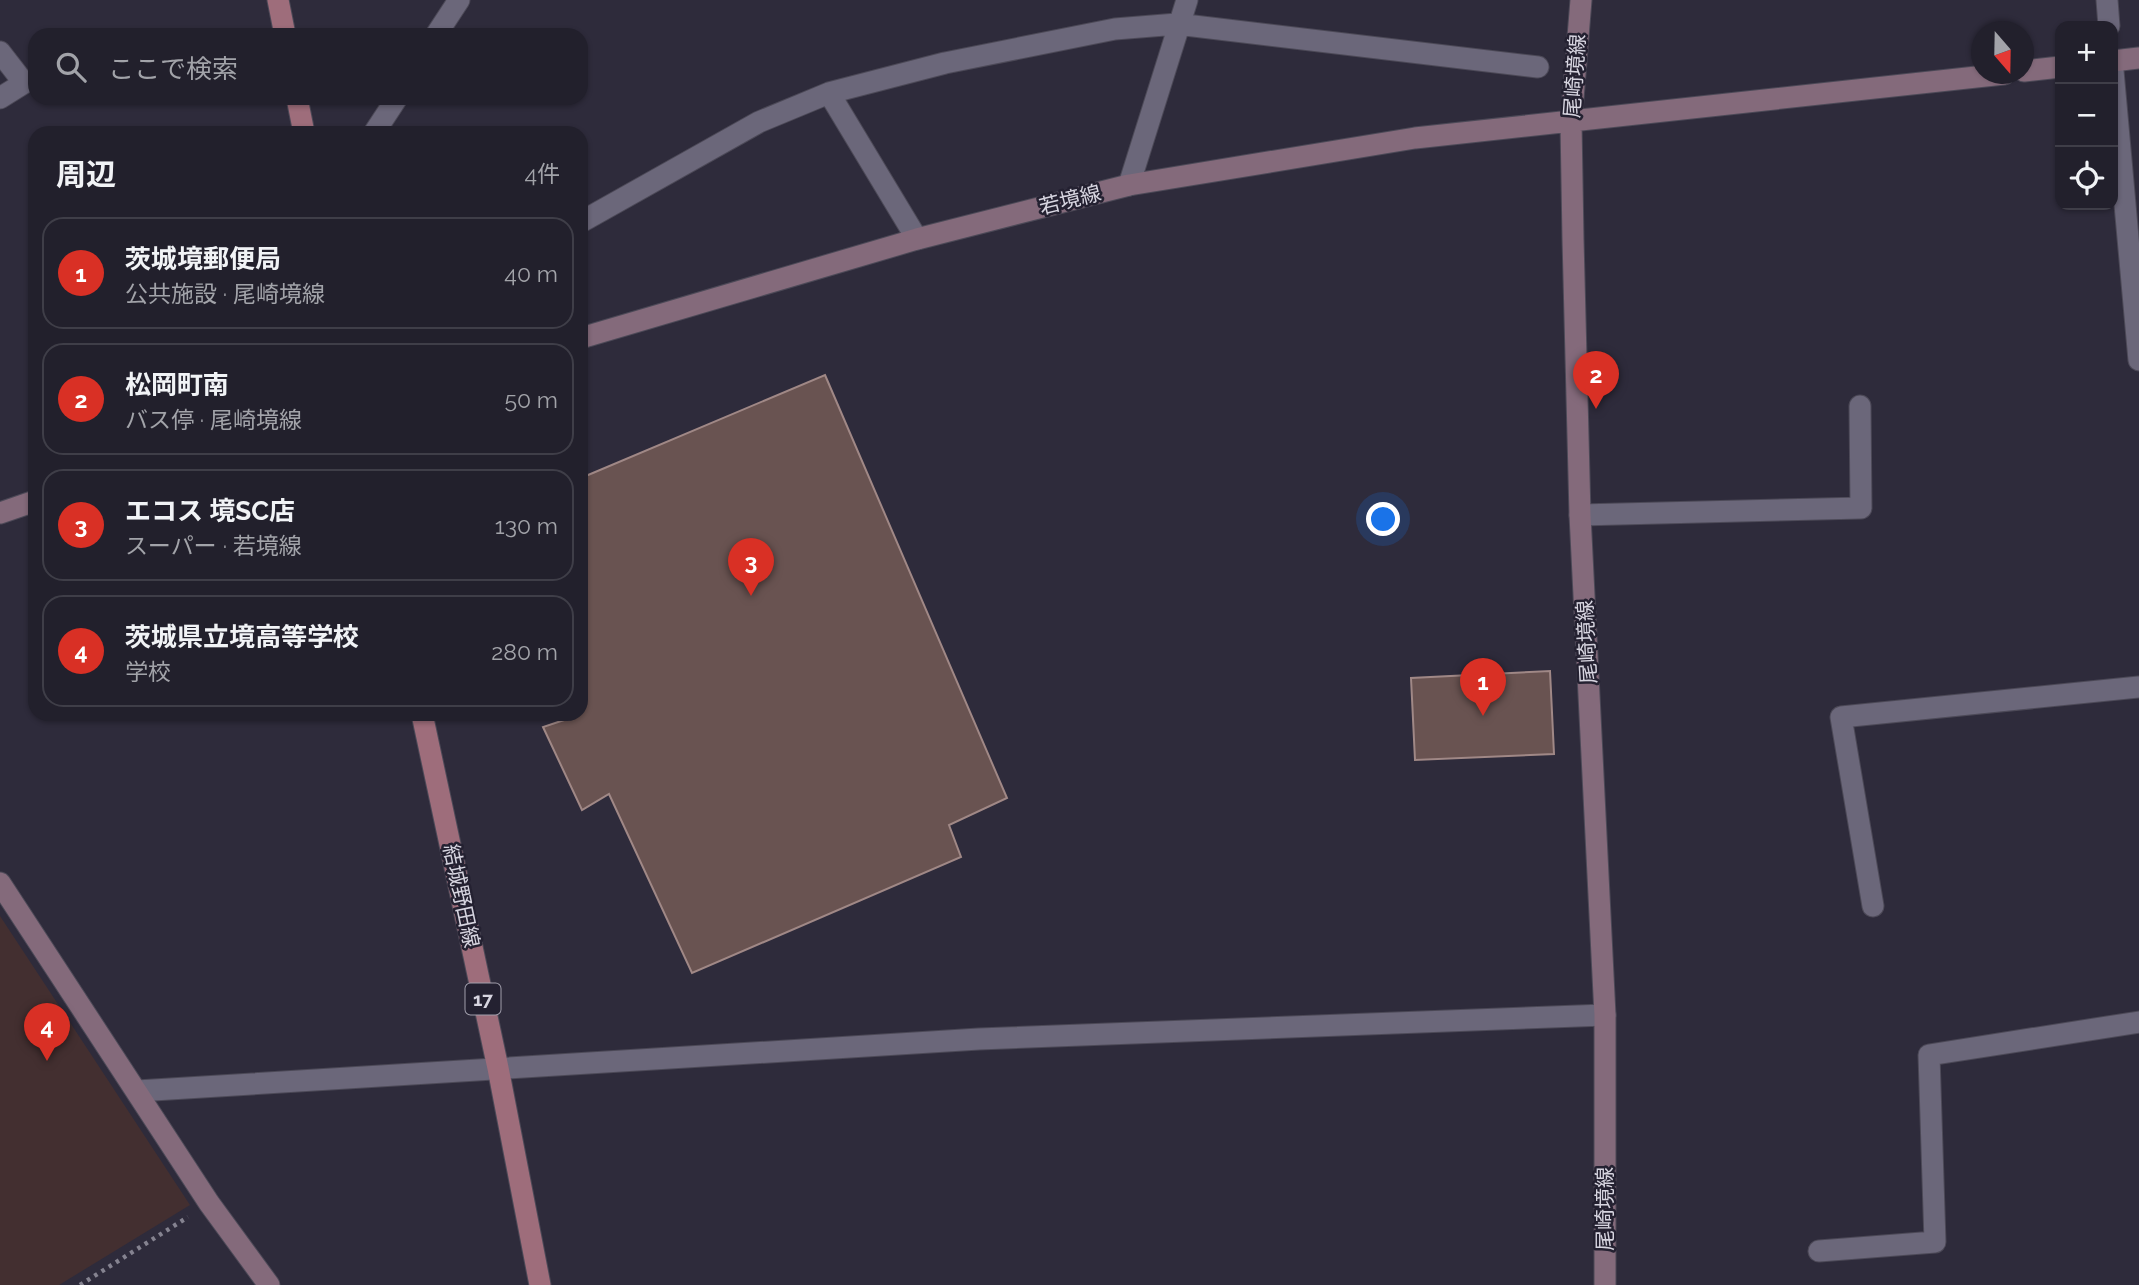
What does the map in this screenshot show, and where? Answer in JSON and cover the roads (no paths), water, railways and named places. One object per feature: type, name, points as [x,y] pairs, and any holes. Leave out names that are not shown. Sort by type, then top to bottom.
[{"type":"main road","points":[[278,0],[284,28]]},
{"type":"main road","name":"尾崎境線","points":[[1581,0],[1571,123],[1580,515],[1605,1015],[1605,1285]]},
{"type":"main road","points":[[2118,60],[2139,58]]},
{"type":"main road","points":[[2034,70],[2055,68]]},
{"type":"main road","name":"若境線","points":[[588,336],[917,239],[1129,186],[1415,138],[1971,78]]},
{"type":"main road","points":[[298,105],[303,126]]},
{"type":"main road","points":[[0,513],[28,503]]},
{"type":"main road","name":"結城野田線","points":[[424,721],[498,1068],[540,1285]]},
{"type":"main road","points":[[0,883],[209,1203],[269,1285]]},
{"type":"street","points":[[441,28],[459,0]]},
{"type":"street","points":[[1129,186],[1177,23],[1187,0]]},
{"type":"street","points":[[2107,0],[2109,21]]},
{"type":"street","points":[[588,218],[758,122],[829,93],[945,63],[1115,29],[1177,23],[1538,67]]},
{"type":"street","points":[[0,52],[24,83],[0,98]]},
{"type":"street","points":[[2114,84],[2139,360]]},
{"type":"street","points":[[829,93],[917,239]]},
{"type":"street","points":[[379,126],[392,105]]},
{"type":"street","points":[[1580,515],[1861,508],[1860,406]]},
{"type":"street","points":[[1872,906],[1841,717],[2139,687]]},
{"type":"street","points":[[137,1091],[979,1039],[1605,1015]]},
{"type":"street","points":[[1819,1251],[1935,1242],[1929,1055],[2139,1022]]},
{"type":"place","name":"松岡町南","points":[[1596,409]]},
{"type":"place","name":"エコス 境SC店","points":[[751,596]]},
{"type":"place","name":"茨城境郵便局","points":[[1483,716]]},
{"type":"place","name":"茨城県立境高等学校","points":[[47,1061]]}]
